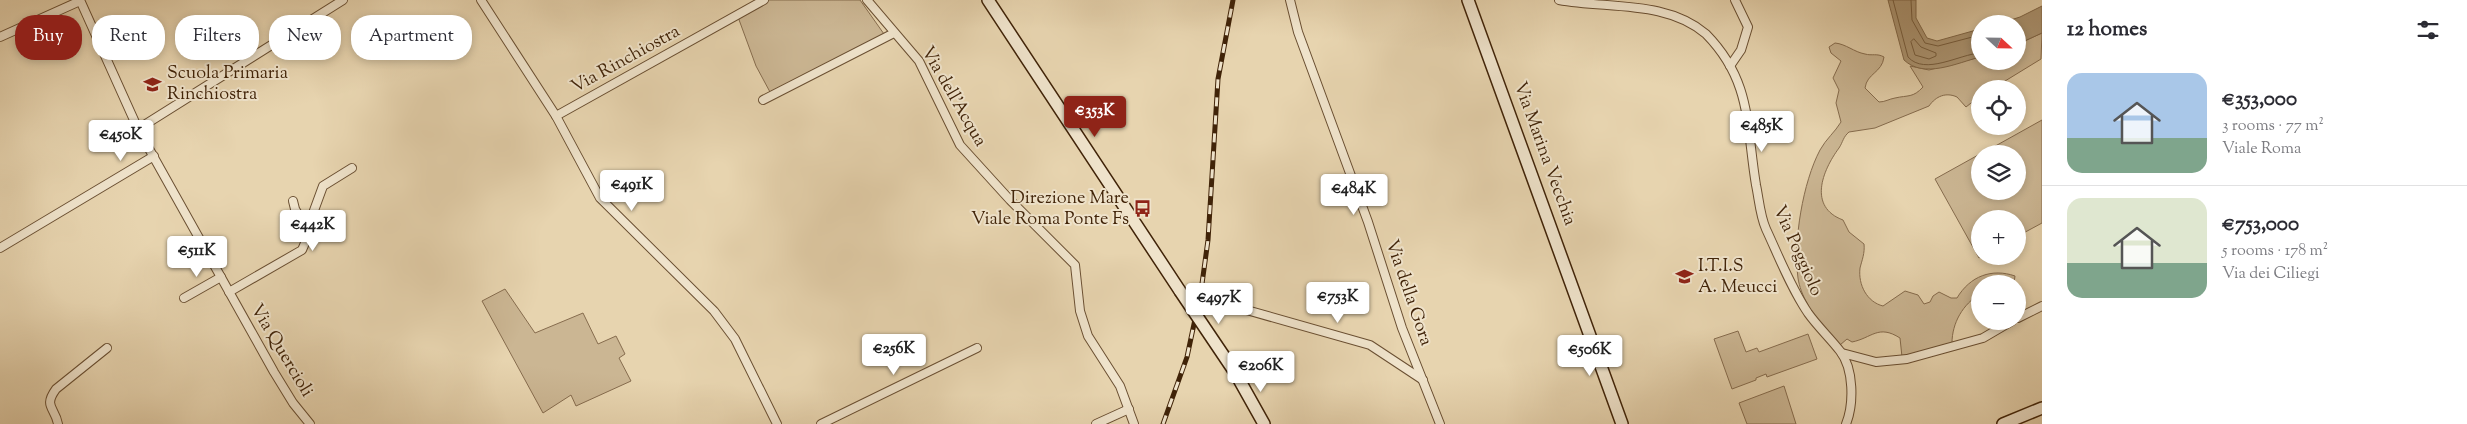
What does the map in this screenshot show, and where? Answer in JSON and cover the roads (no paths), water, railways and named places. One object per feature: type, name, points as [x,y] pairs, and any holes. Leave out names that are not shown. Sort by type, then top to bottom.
[{"type":"main road","points":[[988,0],[1236,374],[1264,424]]},
{"type":"main road","name":"Via Marina Vecchia","points":[[1468,0],[1622,424]]},
{"type":"main road","name":"Via Marina Vecchia","points":[[1586,321],[1599,348],[1628,424]]},
{"type":"main road","points":[[2005,423],[2036,410]]},
{"type":"main road","points":[[2021,424],[2036,410]]},
{"type":"street","points":[[0,37],[80,0]]},
{"type":"street","name":"Via Quercioli","points":[[80,0],[138,129],[283,387],[310,424]]},
{"type":"street","points":[[138,129],[343,0]]},
{"type":"street","points":[[481,0],[556,116],[600,198],[678,272],[714,311],[735,339],[777,424]]},
{"type":"street","name":"Via Rinchiostra","points":[[556,116],[764,0]]},
{"type":"street","name":"Via dell'Acqua","points":[[867,0],[920,62],[960,145],[1010,200],[1075,264],[1080,311],[1088,336],[1120,386],[1134,424]]},
{"type":"street","name":"Via della Gora","points":[[1290,0],[1298,32],[1368,222],[1402,328],[1440,424]]},
{"type":"street","name":"Via Poggiolo","points":[[1558,0],[1574,3],[1631,4],[1665,10],[1691,22],[1706,34],[1730,66],[1738,79],[1746,105],[1752,157],[1765,226],[1808,313],[1842,353],[1850,386],[1850,410],[1846,424]]},
{"type":"street","points":[[1730,66],[1741,50],[1748,27],[1736,0]]},
{"type":"street","points":[[763,100],[894,33]]},
{"type":"street","points":[[0,248],[154,156]]},
{"type":"street","name":"Via Quercioli","points":[[229,292],[302,250],[314,222],[312,216],[323,186],[352,168]]},
{"type":"street","points":[[293,202],[295,209],[310,233]]},
{"type":"street","points":[[184,298],[221,277]]},
{"type":"street","points":[[1236,306],[1370,345],[1423,380]]},
{"type":"street","points":[[2026,314],[2042,306]]},
{"type":"street","points":[[1842,353],[1876,362],[1907,359],[1983,338],[1997,330]]},
{"type":"street","points":[[58,424],[49,404],[50,398],[56,390],[107,348]]},
{"type":"street","points":[[821,424],[977,348]]},
{"type":"street","points":[[1096,424],[1129,409]]},
{"type":"water","points":[[1888,0],[1916,0],[1916,18],[1927,38],[1937,41],[1971,32],[1971,60],[1951,66],[1931,69],[1912,66],[1904,60]]},
{"type":"water","points":[[2042,6],[2042,33],[2026,40],[2026,15],[2024,15]]},
{"type":"railway","points":[[1163,424],[1187,357],[1201,291],[1208,240],[1218,79],[1233,0]]},
{"type":"place","name":"Scuola Primaria Rinchiostra","points":[[153,84]]},
{"type":"place","name":"Direzione Mare Viale Roma Ponte Fs","points":[[1143,209]]},
{"type":"place","name":"I.T.I.S A. Meucci","points":[[1684,277]]}]
